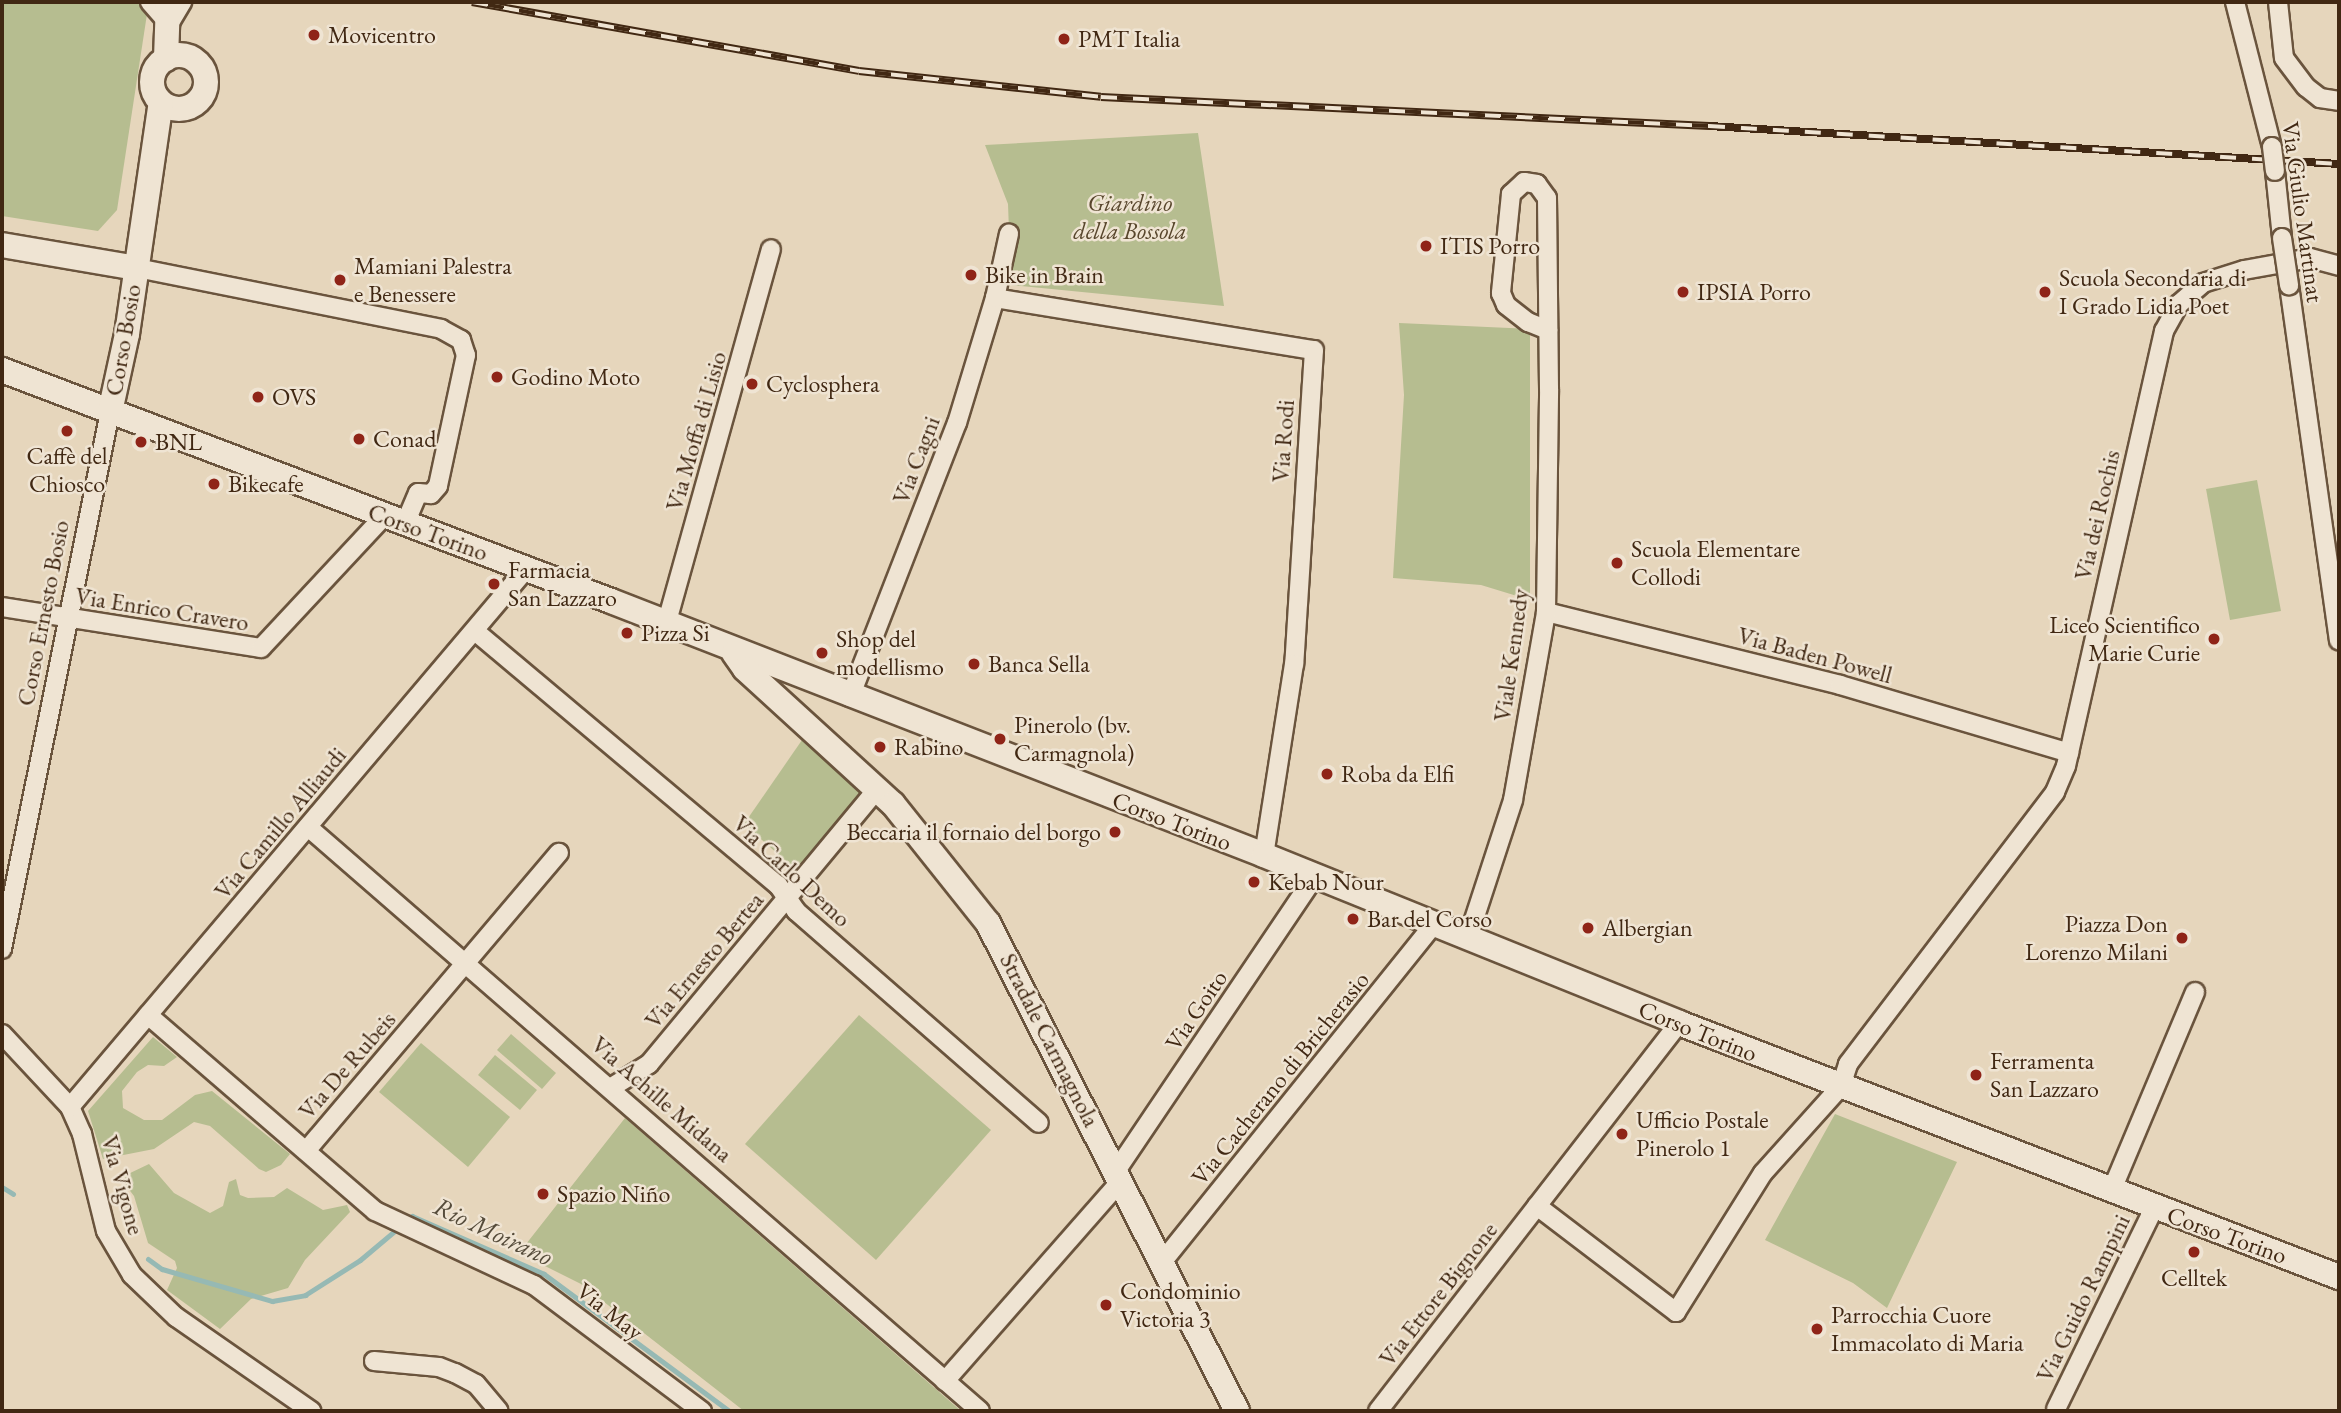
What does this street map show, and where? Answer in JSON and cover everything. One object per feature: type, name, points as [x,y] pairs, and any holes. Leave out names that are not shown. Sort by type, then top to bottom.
[{"type":"main road","points":[[166,59],[184,56],[199,64],[205,90],[198,102],[185,109],[161,102],[152,79],[166,59],[168,13]]},
{"type":"main road","name":"Corso Bosio","points":[[110,412],[137,268],[161,102]]},
{"type":"main road","points":[[2,245],[137,268]]},
{"type":"main road","name":"Corso Torino","points":[[2,370],[526,569],[850,698],[1264,855],[1679,1023],[2110,1192],[2339,1277]]},
{"type":"main road","name":"Stradale Carmagnola","points":[[733,652],[797,717],[877,789],[929,845],[988,923],[1163,1261],[1237,1411]]},
{"type":"street","points":[[150,2],[168,13],[182,2]]},
{"type":"street","name":"Via Giulio Martinat","points":[[2235,2],[2272,147],[2282,238],[2339,641]]},
{"type":"street","points":[[2278,2],[2284,58],[2306,88],[2320,98],[2339,101]]},
{"type":"street","name":"Viale Kennedy","points":[[1468,938],[1513,800],[1546,612],[1548,330],[1547,198],[1542,187],[1524,182],[1511,194],[1501,293],[1506,306],[1528,322],[1548,330]]},
{"type":"street","name":"Via Cagni","points":[[850,698],[957,423],[995,298],[1009,234]]},
{"type":"street","name":"Via Moffa di Lisio","points":[[666,625],[771,249]]},
{"type":"street","name":"Via dei Rochis","points":[[1537,1206],[1676,1312],[1763,1173],[1841,1086],[1848,1064],[2055,792],[2069,753],[2164,331],[2179,304],[2203,283],[2220,276],[2310,258],[2338,265]]},
{"type":"street","points":[[137,268],[441,329],[461,340],[466,355],[438,486],[431,494],[418,494],[394,519]]},
{"type":"street","name":"Via Rodi","points":[[995,298],[1314,350],[1294,664],[1264,855]]},
{"type":"street","name":"Corso Ernesto Bosio","points":[[2,949],[66,619],[110,412]]},
{"type":"street","name":"Via Enrico Cravero","points":[[2,607],[261,648],[394,519]]},
{"type":"street","name":"Via Camillo Alliaudi","points":[[70,1107],[476,632],[526,569]]},
{"type":"street","name":"Via Baden Powell","points":[[1546,612],[1840,685],[2069,753]]},
{"type":"street","name":"Via Carlo Demo","points":[[476,632],[788,896],[796,911],[1039,1123]]},
{"type":"street","name":"Via Ernesto Bertea","points":[[612,1087],[649,1064],[877,789]]},
{"type":"street","name":"Via Achille Midana","points":[[308,827],[612,1087],[980,1411]]},
{"type":"street","name":"Via De Rubeis","points":[[148,1015],[306,1151],[468,964],[559,853]]},
{"type":"street","name":"Via Goito","points":[[946,1381],[1119,1176],[1315,876]]},
{"type":"street","name":"Via Cacherano di Bricherasio","points":[[1163,1261],[1434,924]]},
{"type":"street","points":[[2110,1192],[2195,992]]},
{"type":"street","name":"Via Ettore Bignone","points":[[1378,1411],[1679,1023]]},
{"type":"street","name":"Via Vigone","points":[[2,1034],[70,1107],[82,1134],[106,1231],[132,1275],[176,1317],[311,1411]]},
{"type":"street","name":"Via May","points":[[306,1151],[367,1205],[534,1285],[702,1411]]},
{"type":"street","name":"Via Guido Rampini","points":[[2056,1409],[2154,1208]]},
{"type":"street","points":[[374,1361],[439,1367],[455,1373],[476,1384],[499,1411]]},
{"type":"green space","points":[[2,2],[138,2],[147,14],[117,210],[98,231],[2,216]]},
{"type":"green space","name":"Giardino della Bossola","points":[[1198,133],[1224,306],[1011,285],[1008,204],[985,145]]},
{"type":"green space","points":[[1399,323],[1530,329],[1530,600],[1481,585],[1393,578],[1404,395]]},
{"type":"green space","points":[[2257,480],[2281,611],[2230,620],[2206,489]]},
{"type":"green space","points":[[802,740],[862,791],[796,870],[744,824]]},
{"type":"green space","points":[[859,1015],[991,1130],[876,1260],[745,1144]]},
{"type":"green space","points":[[511,1034],[556,1073],[542,1089],[497,1050]]},
{"type":"green space","points":[[153,1037],[177,1057],[164,1066],[148,1065],[137,1072],[122,1091],[123,1108],[144,1120],[162,1120],[195,1095],[212,1091],[290,1154],[281,1165],[266,1172],[259,1169],[210,1126],[194,1122],[154,1149],[103,1159],[88,1111]]},
{"type":"green space","points":[[421,1043],[510,1117],[468,1167],[379,1092]]},
{"type":"green space","points":[[495,1055],[537,1090],[520,1110],[478,1075]]},
{"type":"green space","points":[[1835,1114],[1957,1162],[1887,1308],[1853,1283],[1765,1240]]},
{"type":"green space","points":[[625,1118],[961,1411],[744,1411],[581,1284],[519,1253]]},
{"type":"green space","points":[[149,1164],[174,1193],[210,1213],[223,1206],[229,1182],[236,1179],[240,1195],[248,1198],[274,1197],[287,1188],[323,1210],[347,1205],[350,1212],[305,1260],[288,1288],[251,1299],[220,1329],[167,1290],[177,1268],[175,1261],[148,1243],[134,1196],[124,1183],[126,1175]]},
{"type":"waterway","points":[[2,1187],[13,1194]]},
{"type":"waterway","name":"Rio Moirano","points":[[406,1221],[412,1216],[544,1274],[729,1411]]},
{"type":"waterway","name":"Rio Moirano","points":[[148,1259],[162,1269],[272,1301],[305,1295],[360,1260],[398,1228]]},
{"type":"railway","points":[[472,2],[859,71],[1101,97],[1709,126],[2339,164]]},
{"type":"place","name":"Movicentro","points":[[314,35]]},
{"type":"place","name":"PMT Italia","points":[[1064,39]]},
{"type":"place","name":"ITIS Porro","points":[[1426,246]]},
{"type":"place","name":"Bike in Brain","points":[[971,275]]},
{"type":"place","name":"Mamiani Palestra e Benessere","points":[[340,280]]},
{"type":"place","name":"IPSIA Porro","points":[[1683,292]]},
{"type":"place","name":"Scuola Secondaria di I Grado Lidia Poet","points":[[2045,292]]},
{"type":"place","name":"Godino Moto","points":[[497,377]]},
{"type":"place","name":"Cyclosphera","points":[[752,384]]},
{"type":"place","name":"OVS","points":[[258,397]]},
{"type":"place","name":"Caffè del Chiosco","points":[[67,431]]},
{"type":"place","name":"Conad","points":[[359,439]]},
{"type":"place","name":"BNL","points":[[141,442]]},
{"type":"place","name":"Bikecafe","points":[[214,484]]},
{"type":"place","name":"Scuola Elementare Collodi","points":[[1617,563]]},
{"type":"place","name":"Farmacia San Lazzaro","points":[[494,584]]},
{"type":"place","name":"Pizza Si","points":[[627,633]]},
{"type":"place","name":"Liceo Scientifico Marie Curie","points":[[2214,639]]},
{"type":"place","name":"Shop del modellismo","points":[[822,653]]},
{"type":"place","name":"Banca Sella","points":[[974,664]]},
{"type":"place","name":"Pinerolo (bv. Carmagnola)","points":[[1000,739]]},
{"type":"place","name":"Rabino","points":[[880,747]]},
{"type":"place","name":"Roba da Elfi","points":[[1327,774]]},
{"type":"place","name":"Beccaria il fornaio del borgo","points":[[1115,832]]},
{"type":"place","name":"Kebab Nour","points":[[1254,882]]},
{"type":"place","name":"Bar del Corso","points":[[1353,919]]},
{"type":"place","name":"Albergian","points":[[1588,928]]},
{"type":"place","name":"Piazza Don Lorenzo Milani","points":[[2182,938]]},
{"type":"place","name":"Ferramenta San Lazzaro","points":[[1976,1075]]},
{"type":"place","name":"Ufficio Postale Pinerolo 1","points":[[1622,1134]]},
{"type":"place","name":"Spazio Niño","points":[[543,1194]]},
{"type":"place","name":"Celltek","points":[[2194,1252]]},
{"type":"place","name":"Condominio Victoria 3","points":[[1106,1305]]},
{"type":"place","name":"Parrocchia Cuore Immacolato di Maria","points":[[1817,1329]]}]
